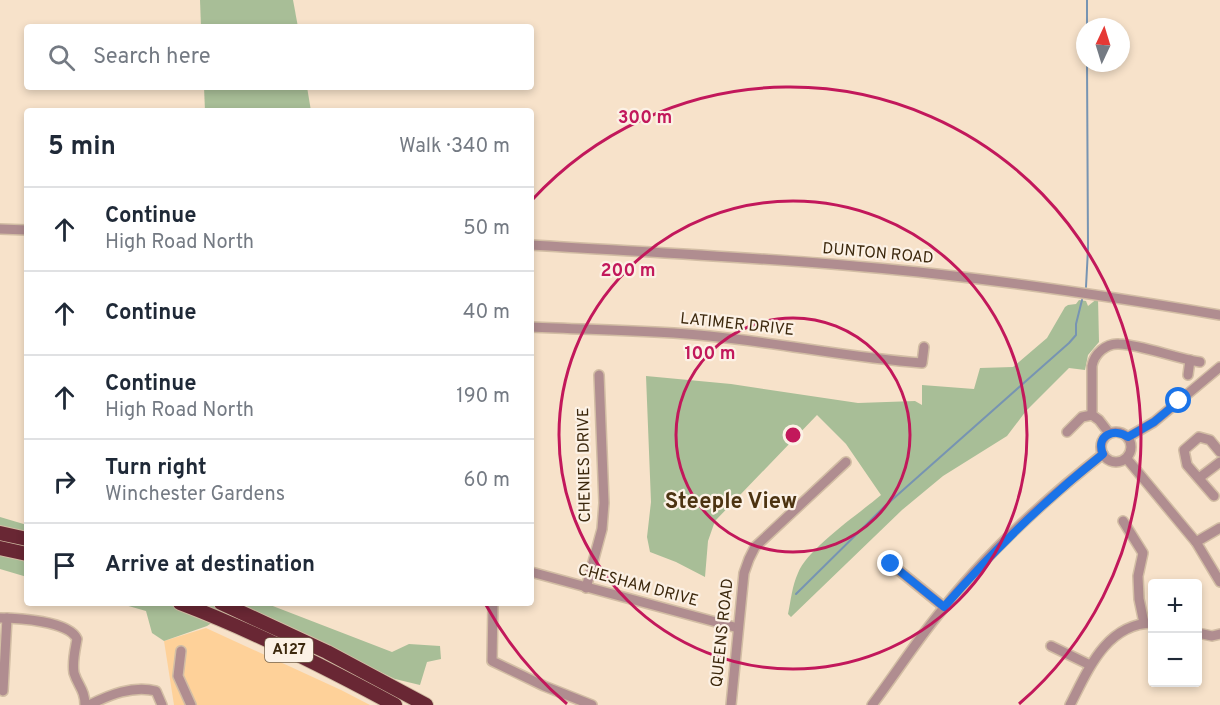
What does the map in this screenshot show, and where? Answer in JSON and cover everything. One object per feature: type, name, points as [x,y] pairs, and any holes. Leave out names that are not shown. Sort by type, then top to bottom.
[{"type":"highway","points":[[0,533],[24,538]]},
{"type":"highway","points":[[0,548],[24,553]]},
{"type":"highway","name":"A127","points":[[187,606],[320,664],[395,705]]},
{"type":"highway","name":"A127","points":[[227,606],[327,652],[426,705]]},
{"type":"street","points":[[0,229],[24,230]]},
{"type":"street","name":"DUNTON ROAD","points":[[534,245],[788,261],[915,272],[1056,289],[1220,315]]},
{"type":"street","name":"LATIMER DRIVE","points":[[534,327],[612,329],[710,336],[852,356],[922,363],[924,347]]},
{"type":"street","points":[[1092,415],[1092,366],[1093,358],[1099,351],[1118,344],[1195,361],[1188,375]]},
{"type":"street","points":[[1128,437],[1154,422],[1220,367]]},
{"type":"street","name":"CHENIES DRIVE","points":[[586,588],[602,529],[604,503],[599,375]]},
{"type":"street","points":[[1067,432],[1079,427],[1082,417],[1092,415],[1109,433]]},
{"type":"street","points":[[1109,433],[1119,432],[1128,437]]},
{"type":"street","points":[[1109,433],[1101,445],[1103,454],[1111,461],[1127,459],[1131,453],[1128,437]]},
{"type":"street","points":[[1214,496],[1187,465],[1184,450],[1200,437],[1210,440],[1220,452]]},
{"type":"street","points":[[872,705],[944,607],[998,548],[1047,501],[1103,454]]},
{"type":"street","points":[[1127,459],[1196,542],[1220,582]]},
{"type":"street","name":"QUEENS ROAD","points":[[731,705],[744,573],[748,559],[755,548],[846,462]]},
{"type":"street","points":[[1199,478],[1220,462]]},
{"type":"street","points":[[1070,705],[1090,665],[1104,645],[1132,627],[1148,623],[1139,599],[1138,576],[1143,553],[1123,521]]},
{"type":"street","points":[[1196,542],[1220,528]]},
{"type":"street","points":[[891,564],[944,607]]},
{"type":"street","name":"CHESHAM DRIVE","points":[[534,573],[738,628]]},
{"type":"street","points":[[493,606],[492,661],[544,686],[592,705]]},
{"type":"street","points":[[3,691],[3,618],[22,618],[69,630],[75,635],[77,639],[73,667],[78,684],[85,694],[87,705],[113,694],[145,688],[156,691],[162,705]]},
{"type":"street","points":[[1202,634],[1212,636],[1220,634]]},
{"type":"street","points":[[1051,646],[1090,665]]},
{"type":"street","points":[[181,651],[178,676],[191,705]]},
{"type":"street","points":[[113,694],[117,705]]},
{"type":"shaded area","points":[[206,628],[370,705],[174,705],[164,641]]},
{"type":"green space","points":[[200,0],[293,0],[297,24],[201,24]]},
{"type":"green space","points":[[204,90],[308,90],[310,108],[205,108]]},
{"type":"green space","points":[[1098,298],[1099,342],[1088,355],[1085,370],[1069,368],[1026,411],[1007,436],[943,476],[902,510],[791,617],[788,614],[793,588],[804,563],[835,531],[881,495],[846,444],[817,415],[715,521],[708,541],[705,577],[650,552],[647,537],[651,502],[646,376],[731,384],[858,403],[915,401],[922,405],[922,385],[974,389],[980,368],[1013,367],[1047,338],[1065,307],[1076,304],[1079,300],[1086,301],[1088,306]]},
{"type":"green space","points":[[0,517],[24,524],[24,576],[0,569]]},
{"type":"green space","points":[[128,606],[237,606],[207,626],[164,641],[152,633],[146,611]]},
{"type":"green space","points":[[241,606],[273,606],[392,652],[409,644],[440,646],[441,659],[427,662],[420,685],[395,679]]},
{"type":"waterway","points":[[1087,0],[1087,18]]},
{"type":"waterway","points":[[1086,287],[1088,249],[1087,72]]},
{"type":"waterway","points":[[796,594],[885,506],[1069,343],[1076,335],[1076,324],[1082,300]]},
{"type":"district","name":"Steeple View","points":[[731,502]]},
{"type":"route","points":[[891,564],[944,607],[998,548],[1047,501],[1103,454],[1102,440],[1109,433],[1119,432],[1128,437],[1154,422],[1179,401]]}]
